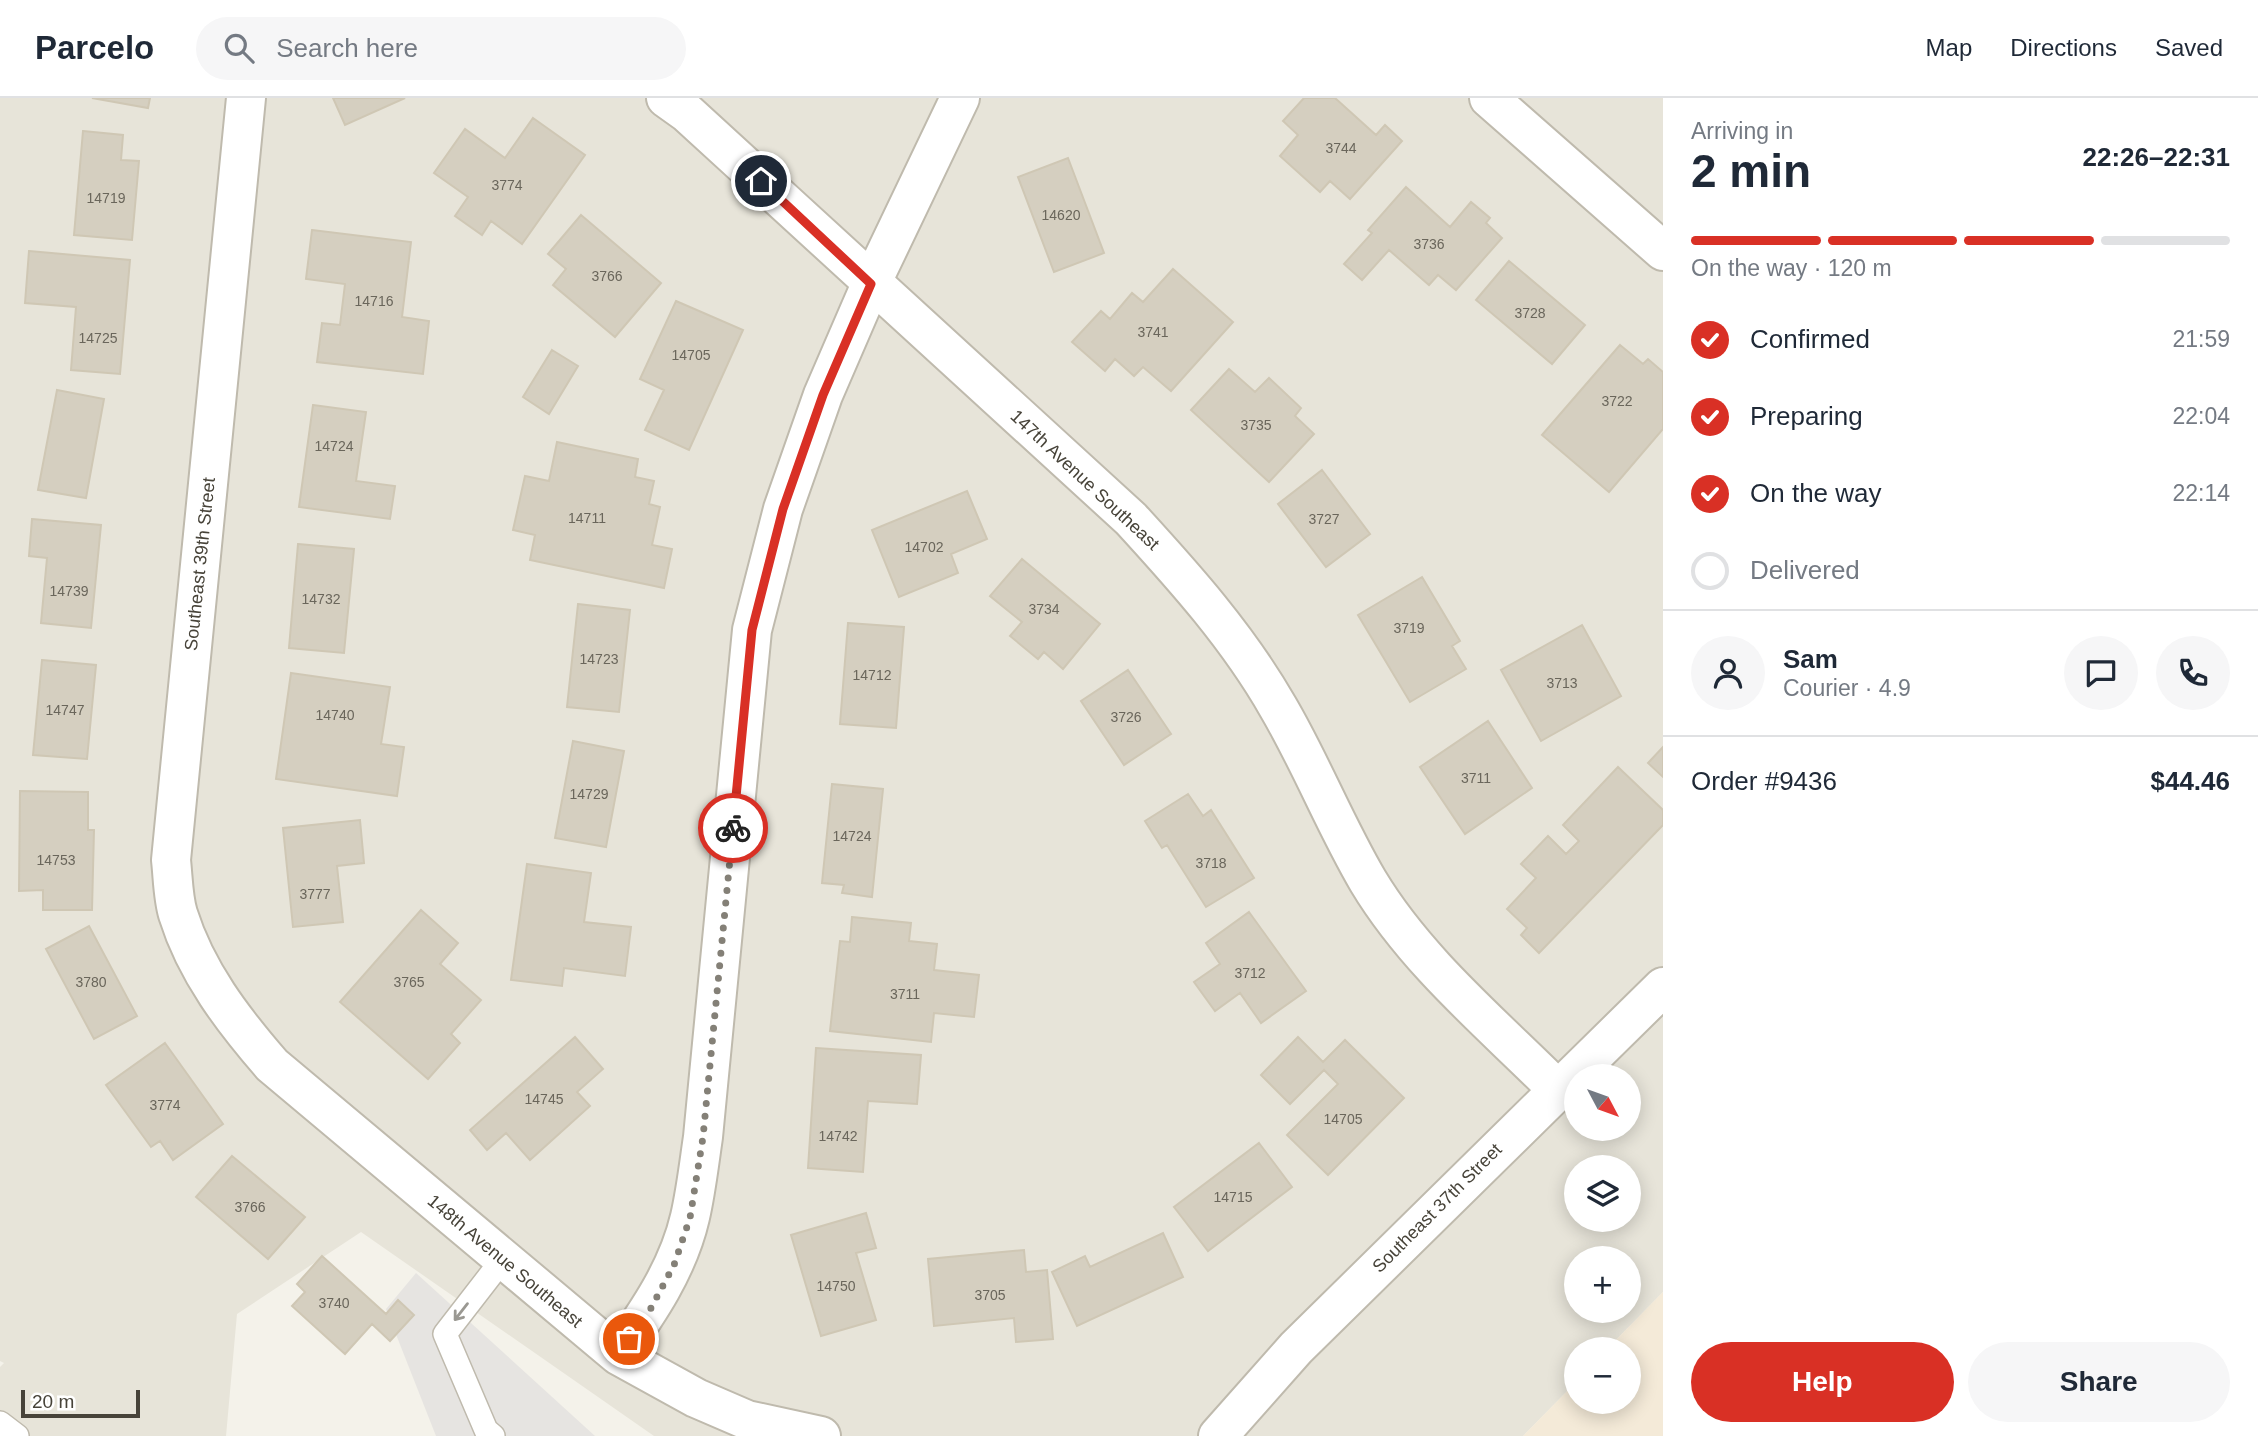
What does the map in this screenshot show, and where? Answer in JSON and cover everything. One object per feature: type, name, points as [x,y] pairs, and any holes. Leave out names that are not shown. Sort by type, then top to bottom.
[{"type":"street","name":"Southeast 39th Street","points":[[231,1017],[198,963],[177,912],[171,860],[246,98]]},
{"type":"street","name":"147th Avenue Southeast","points":[[666,98],[687,113],[1131,519],[1196,590],[1236,641],[1278,707],[1376,892],[1419,951],[1557,1089]]},
{"type":"street","points":[[618,1355],[651,1308],[674,1265],[690,1218],[703,1137],[752,630],[783,509],[823,395],[871,284],[960,98]]},
{"type":"street","points":[[1489,98],[1663,251]]},
{"type":"street","name":"Southeast 37th Street","points":[[1218,1436],[1296,1348],[1663,987]]},
{"type":"street","name":"148th Avenue Southeast","points":[[231,1017],[272,1065],[618,1355],[744,1428],[821,1436]]},
{"type":"lane","points":[[493,1436],[486,1430],[444,1334],[503,1259]]},
{"type":"lane","points":[[0,1423],[18,1436]]},
{"type":"shaded area","points":[[0,98],[1663,98],[1663,1292],[1641,1314],[1641,1246],[1564,1246],[1564,1323],[1633,1323],[1619,1337],[1564,1337],[1564,1394],[1523,1436],[654,1436],[361,1232],[237,1314],[226,1436],[0,1436],[0,1367],[4,1363],[0,1361]]},
{"type":"shaded area","points":[[416,1273],[595,1436],[436,1436],[386,1309]]},
{"type":"shaded area","points":[[1663,1292],[1663,1436],[1523,1436],[1564,1394],[1564,1414],[1641,1414],[1641,1337],[1619,1337],[1633,1323],[1641,1323],[1641,1314]]},
{"type":"building","points":[[92,98],[150,98],[148,108]]},
{"type":"building","points":[[333,98],[405,98],[345,125]]},
{"type":"building","points":[[1304,98],[1335,98],[1376,135],[1385,125],[1402,141],[1350,199],[1330,181],[1320,192],[1280,156],[1298,135],[1283,121]]},
{"type":"building","points":[[533,118],[585,155],[522,244],[491,221],[482,235],[455,216],[468,197],[434,173],[465,129],[505,158]]},
{"type":"building","points":[[83,131],[123,135],[121,160],[139,161],[132,240],[74,235]]},
{"type":"building","points":[[1068,158],[1104,253],[1054,272],[1018,177]]},
{"type":"building","points":[[1406,187],[1450,227],[1471,202],[1490,218],[1486,223],[1502,238],[1456,290],[1438,275],[1429,285],[1389,250],[1362,280],[1344,264],[1372,233],[1368,230]]},
{"type":"building","points":[[581,215],[661,283],[615,337],[553,285],[566,269],[548,254]]},
{"type":"building","points":[[312,230],[411,242],[402,317],[429,321],[423,374],[317,362],[322,323],[340,325],[345,284],[306,279]]},
{"type":"building","points":[[29,251],[130,260],[120,374],[71,370],[76,307],[25,303]]},
{"type":"building","points":[[1509,261],[1585,325],[1552,364],[1476,300]]},
{"type":"building","points":[[1173,269],[1233,322],[1171,391],[1143,367],[1134,376],[1115,359],[1105,371],[1072,342],[1101,311],[1110,319],[1132,293],[1143,302]]},
{"type":"building","points":[[676,301],[743,330],[689,450],[645,430],[664,390],[640,379]]},
{"type":"building","points":[[1620,345],[1643,364],[1648,359],[1663,372],[1663,429],[1609,492],[1542,435]]},
{"type":"building","points":[[552,350],[578,366],[549,414],[523,397]]},
{"type":"building","points":[[1229,369],[1255,392],[1269,378],[1301,408],[1295,416],[1314,434],[1269,482],[1191,410]]},
{"type":"building","points":[[57,390],[104,399],[86,498],[38,490]]},
{"type":"building","points":[[313,405],[366,412],[356,481],[395,486],[390,519],[299,507]]},
{"type":"building","points":[[557,442],[638,459],[635,477],[654,481],[649,504],[660,507],[652,545],[672,549],[664,588],[530,560],[535,535],[513,530],[525,476],[549,481]]},
{"type":"building","points":[[1322,470],[1370,534],[1326,567],[1278,504]]},
{"type":"building","points":[[967,491],[987,539],[951,554],[958,573],[899,597],[872,530]]},
{"type":"building","points":[[32,519],[101,525],[91,628],[41,623],[47,558],[29,556]]},
{"type":"building","points":[[298,544],[354,549],[344,653],[289,648]]},
{"type":"building","points":[[1022,559],[1100,624],[1063,669],[1044,652],[1038,659],[1010,636],[1022,622],[990,596]]},
{"type":"building","points":[[1422,577],[1460,641],[1452,646],[1466,669],[1410,702],[1358,615]]},
{"type":"building","points":[[578,604],[630,610],[619,712],[567,707]]},
{"type":"building","points":[[848,623],[904,627],[896,728],[840,724]]},
{"type":"building","points":[[1582,625],[1621,696],[1541,741],[1501,670]]},
{"type":"building","points":[[42,660],[96,665],[87,759],[33,755]]},
{"type":"building","points":[[1128,670],[1171,734],[1124,765],[1081,701]]},
{"type":"building","points":[[291,673],[390,687],[381,744],[404,747],[397,796],[276,779]]},
{"type":"building","points":[[1488,721],[1532,788],[1465,834],[1420,767]]},
{"type":"building","points":[[573,741],[624,751],[606,847],[555,838]]},
{"type":"building","points":[[1663,747],[1663,777],[1648,763]]},
{"type":"building","points":[[1618,767],[1663,810],[1663,825],[1539,953],[1521,935],[1527,928],[1507,909],[1536,878],[1521,864],[1548,836],[1566,854],[1579,841],[1563,825]]},
{"type":"building","points":[[832,784],[883,789],[872,897],[842,893],[844,885],[822,883]]},
{"type":"building","points":[[20,791],[88,792],[88,830],[94,830],[92,910],[43,910],[43,890],[19,891]]},
{"type":"building","points":[[1188,794],[1203,816],[1211,810],[1254,878],[1206,907],[1167,845],[1162,848],[1145,821]]},
{"type":"building","points":[[360,820],[364,863],[337,866],[343,922],[293,927],[283,828]]},
{"type":"building","points":[[527,864],[591,873],[584,922],[631,927],[625,976],[564,968],[562,986],[511,980]]},
{"type":"building","points":[[421,910],[458,943],[440,964],[481,1000],[451,1034],[460,1043],[428,1079],[340,1002]]},
{"type":"building","points":[[1249,912],[1306,991],[1261,1023],[1240,993],[1215,1011],[1194,982],[1220,964],[1206,943]]},
{"type":"building","points":[[852,917],[911,923],[909,941],[937,944],[934,970],[979,975],[974,1017],[934,1013],[931,1042],[830,1031],[840,941],[850,942]]},
{"type":"building","points":[[89,926],[137,1016],[94,1039],[46,949]]},
{"type":"building","points":[[575,1037],[603,1069],[577,1092],[590,1106],[530,1160],[506,1133],[487,1150],[470,1130]]},
{"type":"building","points":[[1298,1037],[1323,1062],[1345,1040],[1404,1098],[1328,1175],[1287,1135],[1338,1084],[1324,1070],[1290,1104],[1261,1075]]},
{"type":"building","points":[[165,1043],[223,1124],[173,1160],[160,1141],[151,1147],[106,1085]]},
{"type":"building","points":[[816,1048],[921,1055],[917,1104],[868,1101],[863,1172],[808,1168]]},
{"type":"building","points":[[1259,1143],[1292,1187],[1208,1251],[1174,1207]]},
{"type":"building","points":[[232,1156],[305,1217],[268,1259],[196,1197]]},
{"type":"building","points":[[866,1213],[876,1248],[856,1253],[876,1320],[821,1336],[791,1235]]},
{"type":"building","points":[[1163,1233],[1183,1277],[1077,1326],[1052,1272],[1085,1256],[1090,1267]]},
{"type":"building","points":[[1024,1250],[1026,1272],[1047,1270],[1053,1339],[1016,1342],[1014,1318],[934,1326],[928,1259]]},
{"type":"building","points":[[322,1256],[386,1314],[398,1300],[414,1315],[390,1341],[372,1324],[345,1354],[292,1306],[305,1292],[297,1284]]},
{"type":"way so far","points":[[629,1339],[651,1308],[674,1265],[690,1218],[703,1137],[733,828]]},
{"type":"route","points":[[733,828],[752,630],[783,509],[823,395],[871,284],[761,181]]}]
